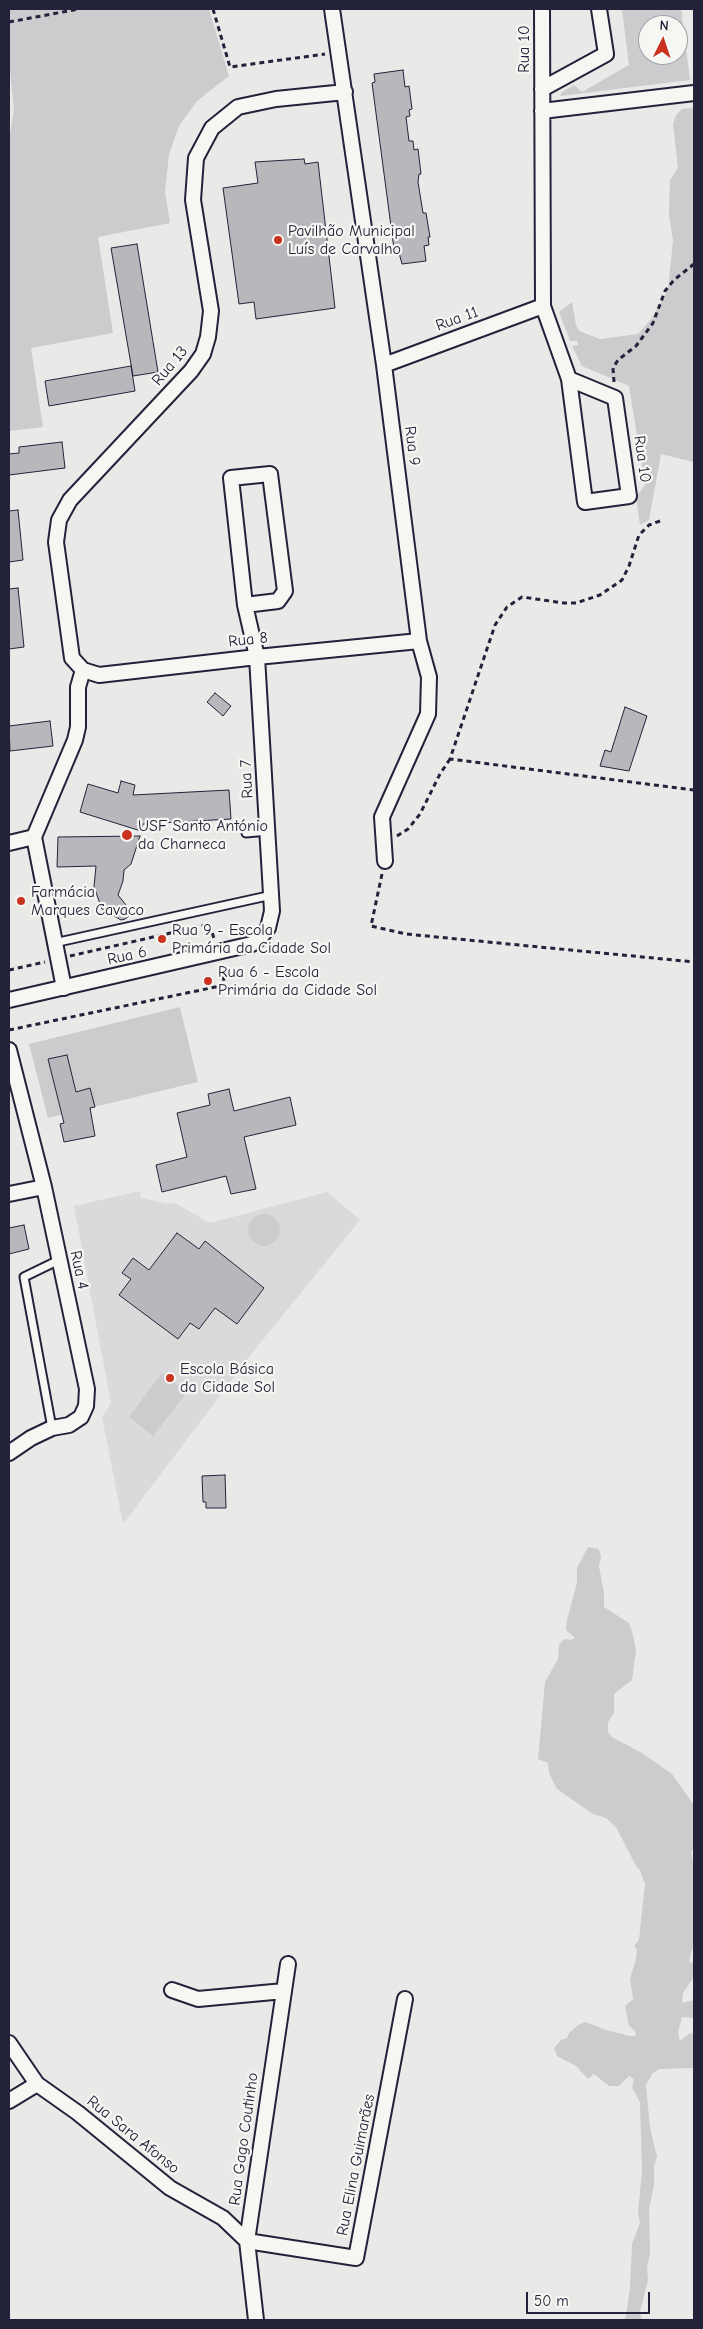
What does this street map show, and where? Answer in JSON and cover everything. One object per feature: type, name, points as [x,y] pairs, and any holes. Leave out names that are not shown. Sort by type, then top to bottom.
[{"type":"street","name":"Rua 9","points":[[332,9],[384,365],[419,641],[429,677],[428,714],[382,817],[385,861]]},
{"type":"street","name":"Rua 9","points":[[335,25],[340,9]]},
{"type":"street","name":"Rua 10","points":[[542,9],[542,306],[569,379],[585,502],[629,496],[615,398]]},
{"type":"street","name":"Rua 10","points":[[542,89],[606,54],[599,9]]},
{"type":"street","name":"Rua 13","points":[[83,670],[72,658],[56,542],[59,520],[70,500],[191,371],[203,354],[208,336],[211,311],[193,200],[196,158],[212,128],[238,107],[276,99],[345,92]]},
{"type":"street","points":[[542,111],[694,93]]},
{"type":"street","name":"Rua 11","points":[[384,365],[542,306]]},
{"type":"street","points":[[569,379],[615,398]]},
{"type":"street","name":"Rua 7","points":[[245,605],[278,601],[285,590],[270,474],[231,478],[245,605],[257,656],[272,895],[272,911],[268,928],[252,944]]},
{"type":"street","name":"Rua 8","points":[[83,670],[99,675],[257,656],[419,641]]},
{"type":"street","points":[[64,988],[34,837],[75,740],[78,727],[78,687],[83,670]]},
{"type":"street","points":[[9,843],[34,837]]},
{"type":"street","name":"Rua 6","points":[[9,1000],[217,954],[252,944]]},
{"type":"street","name":"Rua 4","points":[[9,1050],[44,1187],[86,1389],[86,1406],[81,1417],[69,1425],[52,1428],[31,1438],[9,1453]]},
{"type":"street","points":[[9,1194],[44,1187]]},
{"type":"street","name":"Rua Gago Coutinho","points":[[256,2320],[247,2241],[288,1964]]},
{"type":"street","points":[[172,1990],[198,1999],[284,1991]]},
{"type":"street","name":"Rua Elina Guimarães","points":[[247,2241],[356,2258],[405,1999]]},
{"type":"street","name":"Rua Sara Afonso","points":[[9,2043],[37,2084],[78,2112],[170,2188],[223,2218],[247,2241]]},
{"type":"street","points":[[9,2101],[37,2084]]},
{"type":"lane","points":[[246,833],[268,831]]},
{"type":"lane","points":[[54,944],[272,895]]},
{"type":"lane","points":[[52,1428],[24,1277],[59,1260]]},
{"type":"path","points":[[9,22],[79,9]]},
{"type":"path","points":[[213,9],[230,67],[339,52]]},
{"type":"path","points":[[615,398],[613,368],[618,360],[636,346],[653,323],[665,291],[679,275],[694,264]]},
{"type":"path","points":[[393,838],[408,829],[420,814],[440,774],[450,759],[495,625],[507,607],[522,598],[576,603],[600,595],[622,580],[629,566],[639,535],[650,525],[660,521]]},
{"type":"path","points":[[450,759],[694,790]]},
{"type":"path","points":[[385,861],[371,926],[406,934],[694,962]]},
{"type":"path","points":[[10,1029],[225,985],[210,924],[62,958]]},
{"type":"path","points":[[9,970],[52,960]]},
{"type":"shaded area","points":[[9,9],[209,9],[229,76],[197,101],[179,126],[169,154],[165,192],[170,223],[98,237],[113,333],[31,348],[43,427],[9,431],[9,139],[14,110],[9,61]]},
{"type":"shaded area","points":[[622,9],[681,9],[682,15],[638,15],[638,65],[688,64],[690,80],[560,96],[562,92],[574,85],[582,92],[629,65]]},
{"type":"shaded area","points":[[694,108],[694,462],[661,454],[649,520],[640,525],[636,497],[645,485],[629,386],[582,366],[572,346],[578,345],[577,341],[570,341],[559,312],[572,302],[576,325],[579,331],[600,339],[638,334],[651,319],[668,290],[673,240],[669,215],[670,180],[678,168],[673,124],[676,115],[682,109]]},
{"type":"shaded area","points":[[180,1007],[198,1082],[48,1118],[29,1044]]},
{"type":"shaded area","name":"Escola Básica da Cidade Sol","points":[[140,1191],[141,1198],[169,1204],[175,1203],[210,1223],[327,1192],[360,1220],[253,1352],[123,1524],[102,1417],[111,1403],[74,1206]]},
{"type":"shaded area","points":[[264,1214],[275,1219],[280,1230],[275,1241],[264,1246],[253,1241],[248,1230],[253,1219]]},
{"type":"shaded area","points":[[162,1373],[187,1392],[153,1436],[129,1417]]},
{"type":"shaded area","points":[[588,1547],[599,1549],[604,1607],[629,1623],[636,1650],[632,1680],[614,1694],[614,1713],[608,1722],[608,1732],[612,1737],[642,1753],[672,1774],[694,1805],[694,1849],[691,1852],[694,1865],[694,1948],[692,1949],[689,1962],[694,1963],[694,1977],[683,1993],[682,2003],[694,2000],[694,2018],[682,2017],[678,2032],[680,2041],[690,2033],[694,2034],[694,2068],[659,2069],[652,2074],[646,2085],[650,2127],[657,2157],[654,2166],[654,2186],[649,2208],[650,2254],[647,2267],[648,2280],[640,2312],[642,2320],[625,2320],[630,2289],[632,2244],[640,2223],[638,2213],[642,2170],[640,2102],[632,2088],[634,2079],[629,2076],[619,2086],[609,2086],[594,2074],[588,2079],[576,2066],[557,2056],[554,2048],[561,2040],[567,2038],[569,2033],[578,2025],[586,2022],[606,2030],[636,2036],[635,2031],[629,2026],[625,2006],[633,1999],[630,1979],[636,1959],[637,1950],[634,1946],[639,1940],[645,1884],[640,1870],[636,1866],[616,1827],[606,1818],[593,1814],[557,1789],[549,1773],[548,1763],[538,1759],[545,1682],[558,1659],[559,1645],[564,1639],[571,1640],[575,1638],[566,1630],[567,1620],[577,1583],[577,1568]]},
{"type":"building","points":[[403,70],[405,87],[409,86],[412,109],[409,110],[410,116],[406,117],[409,141],[413,141],[414,150],[418,149],[421,174],[419,174],[418,182],[423,213],[426,213],[430,237],[428,237],[429,245],[424,246],[426,261],[402,264],[398,249],[394,249],[372,83],[375,82],[374,74]]},
{"type":"building","name":"Pavilhão Municipal Luís de Carvalho","points":[[304,159],[305,164],[318,162],[335,308],[256,319],[254,302],[239,304],[223,188],[258,183],[255,162]]},
{"type":"building","points":[[137,244],[158,372],[133,376],[111,248]]},
{"type":"building","points":[[131,366],[135,391],[49,406],[45,381]]},
{"type":"building","points":[[62,442],[65,468],[9,475],[9,454],[19,453],[19,447]]},
{"type":"building","points":[[18,510],[23,560],[9,562],[9,511]]},
{"type":"building","points":[[18,588],[24,647],[9,649],[9,589]]},
{"type":"building","points":[[215,693],[231,706],[223,716],[207,702]]},
{"type":"building","points":[[625,707],[647,716],[629,771],[600,766],[605,750],[611,752]]},
{"type":"building","points":[[50,721],[53,746],[10,751],[9,726]]},
{"type":"building","points":[[121,781],[135,785],[133,795],[229,790],[231,819],[143,824],[141,831],[80,812],[88,784],[118,793]]},
{"type":"building","points":[[140,836],[131,864],[124,870],[123,881],[118,895],[130,910],[130,915],[125,919],[121,920],[102,909],[94,887],[96,866],[57,867],[58,837]]},
{"type":"building","points":[[67,1055],[76,1092],[90,1088],[95,1107],[90,1108],[95,1136],[64,1142],[60,1124],[64,1123],[48,1059]]},
{"type":"building","points":[[229,1089],[234,1111],[290,1097],[296,1125],[244,1137],[256,1189],[231,1194],[226,1176],[162,1192],[156,1165],[187,1157],[177,1113],[210,1105],[208,1094]]},
{"type":"building","points":[[24,1225],[29,1249],[9,1254],[9,1228]]},
{"type":"building","points":[[177,1233],[199,1249],[205,1241],[264,1288],[237,1324],[215,1308],[199,1329],[190,1323],[178,1339],[119,1295],[131,1279],[122,1273],[133,1258],[149,1270]]},
{"type":"building","points":[[225,1475],[226,1508],[206,1508],[206,1502],[203,1502],[202,1476]]},
{"type":"place","name":"Pavilhão Municipal Luís de Carvalho","points":[[278,240]]},
{"type":"place","name":"USF Santo António da Charneca","points":[[127,835]]},
{"type":"place","name":"Farmácia Marques Cavaco","points":[[21,901]]},
{"type":"place","name":"Rua 9 - Escola Primária da Cidade Sol","points":[[162,939]]},
{"type":"place","name":"Rua 6 - Escola Primária da Cidade Sol","points":[[208,981]]},
{"type":"place","name":"Escola Básica da Cidade Sol","points":[[170,1378]]}]
